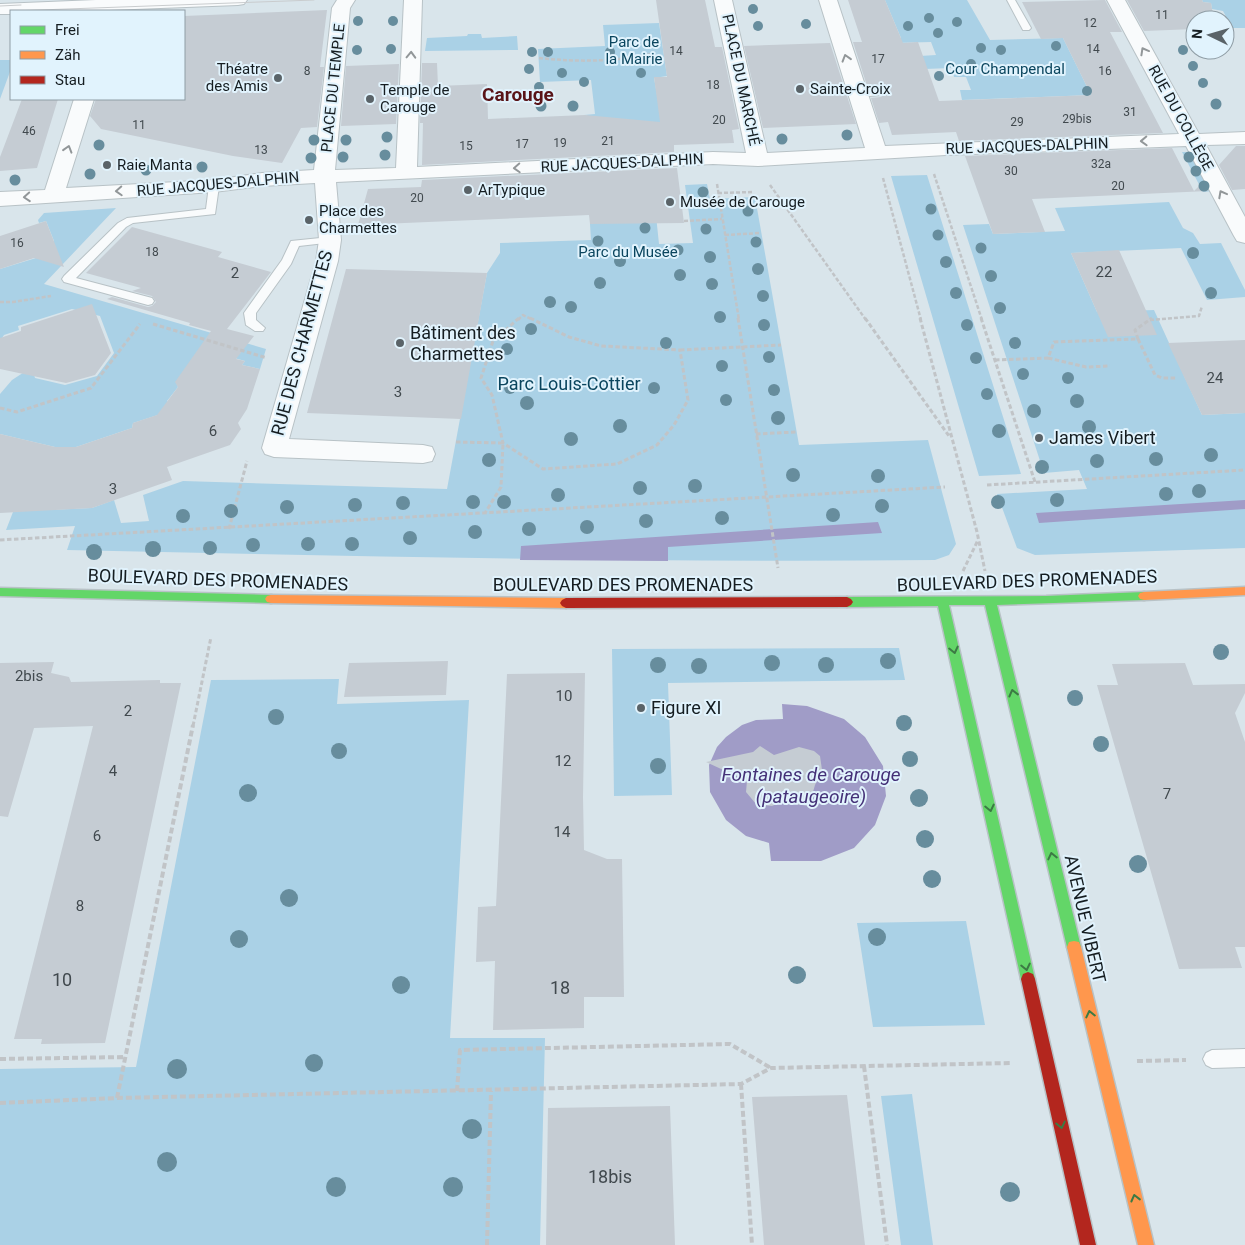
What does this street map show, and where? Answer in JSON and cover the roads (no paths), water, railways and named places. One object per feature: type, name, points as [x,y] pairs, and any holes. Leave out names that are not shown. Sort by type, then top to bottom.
[{"type":"main road","name":"BOULEVARD DES PROMENADES","points":[[0,592],[465,603],[943,602],[1245,591]]},
{"type":"main road","name":"AVENUE VIBERT","points":[[990,601],[1146,1245]]},
{"type":"main road","points":[[943,602],[1088,1245]]},
{"type":"street","points":[[0,9],[238,0]]},
{"type":"street","name":"PLACE DU TEMPLE","points":[[325,177],[324,165],[341,8],[346,0]]},
{"type":"street","points":[[406,174],[413,0]]},
{"type":"street","name":"PLACE DU MARCHÉ","points":[[723,0],[758,160]]},
{"type":"street","points":[[828,0],[876,154]]},
{"type":"street","name":"RUE DU COLLÈGE","points":[[1116,0],[1245,236]]},
{"type":"street","points":[[54,195],[84,100]]},
{"type":"street","name":"RUE JACQUES-DALPHIN","points":[[0,199],[214,186],[249,180],[298,176],[406,174],[713,158],[758,160],[936,150],[1245,138]]},
{"type":"street","name":"RUE DES CHARMETTES","points":[[325,177],[330,240],[327,261],[274,448],[423,454]]},
{"type":"lane","points":[[1011,0],[1026,28]]},
{"type":"lane","points":[[857,94],[878,93]]},
{"type":"lane","points":[[148,301],[68,279],[122,224],[131,220],[211,212],[214,186]]},
{"type":"lane","points":[[259,328],[250,322],[250,313],[287,261],[291,247],[301,241],[330,240]]},
{"type":"lane","points":[[1212,1059],[1245,1058]]},
{"type":"water","points":[[1245,500],[1245,509],[1039,523],[1036,513]]},
{"type":"water","points":[[878,522],[882,533],[668,547],[668,561],[520,560],[521,546]]},
{"type":"water","name":"Fontaines de Carouge (pataugeoire)","points":[[782,704],[807,706],[844,719],[865,737],[883,766],[886,796],[875,825],[854,848],[821,861],[771,861],[769,843],[746,836],[726,820],[710,792],[709,765],[717,747],[726,737],[742,725],[756,720],[783,719]]},
{"type":"tram line","points":[[39,10],[314,0]]},
{"type":"tram line","points":[[0,6],[21,5]]},
{"type":"place","name":"Théatre des Amis","points":[[278,78]]},
{"type":"place","name":"Sainte-Croix","points":[[800,89]]},
{"type":"place","name":"Temple de Carouge","points":[[370,99]]},
{"type":"place","name":"Raie Manta","points":[[107,165]]},
{"type":"place","name":"ArTypique","points":[[468,190]]},
{"type":"place","name":"Musée de Carouge","points":[[670,202]]},
{"type":"place","name":"Place des Charmettes","points":[[309,220]]},
{"type":"place","name":"Bâtiment des Charmettes","points":[[400,343]]},
{"type":"place","name":"James Vibert","points":[[1039,438]]},
{"type":"place","name":"Figure XI","points":[[641,708]]},
{"type":"district","name":"Carouge","points":[[518,94]]},
{"type":"park label","name":"Parc de la Mairie","points":[[634,50]]},
{"type":"park label","name":"Cour Champendal","points":[[1005,69]]},
{"type":"park label","name":"Parc du Musée","points":[[628,252]]},
{"type":"park label","name":"Parc Louis-Cottier","points":[[569,384]]}]
